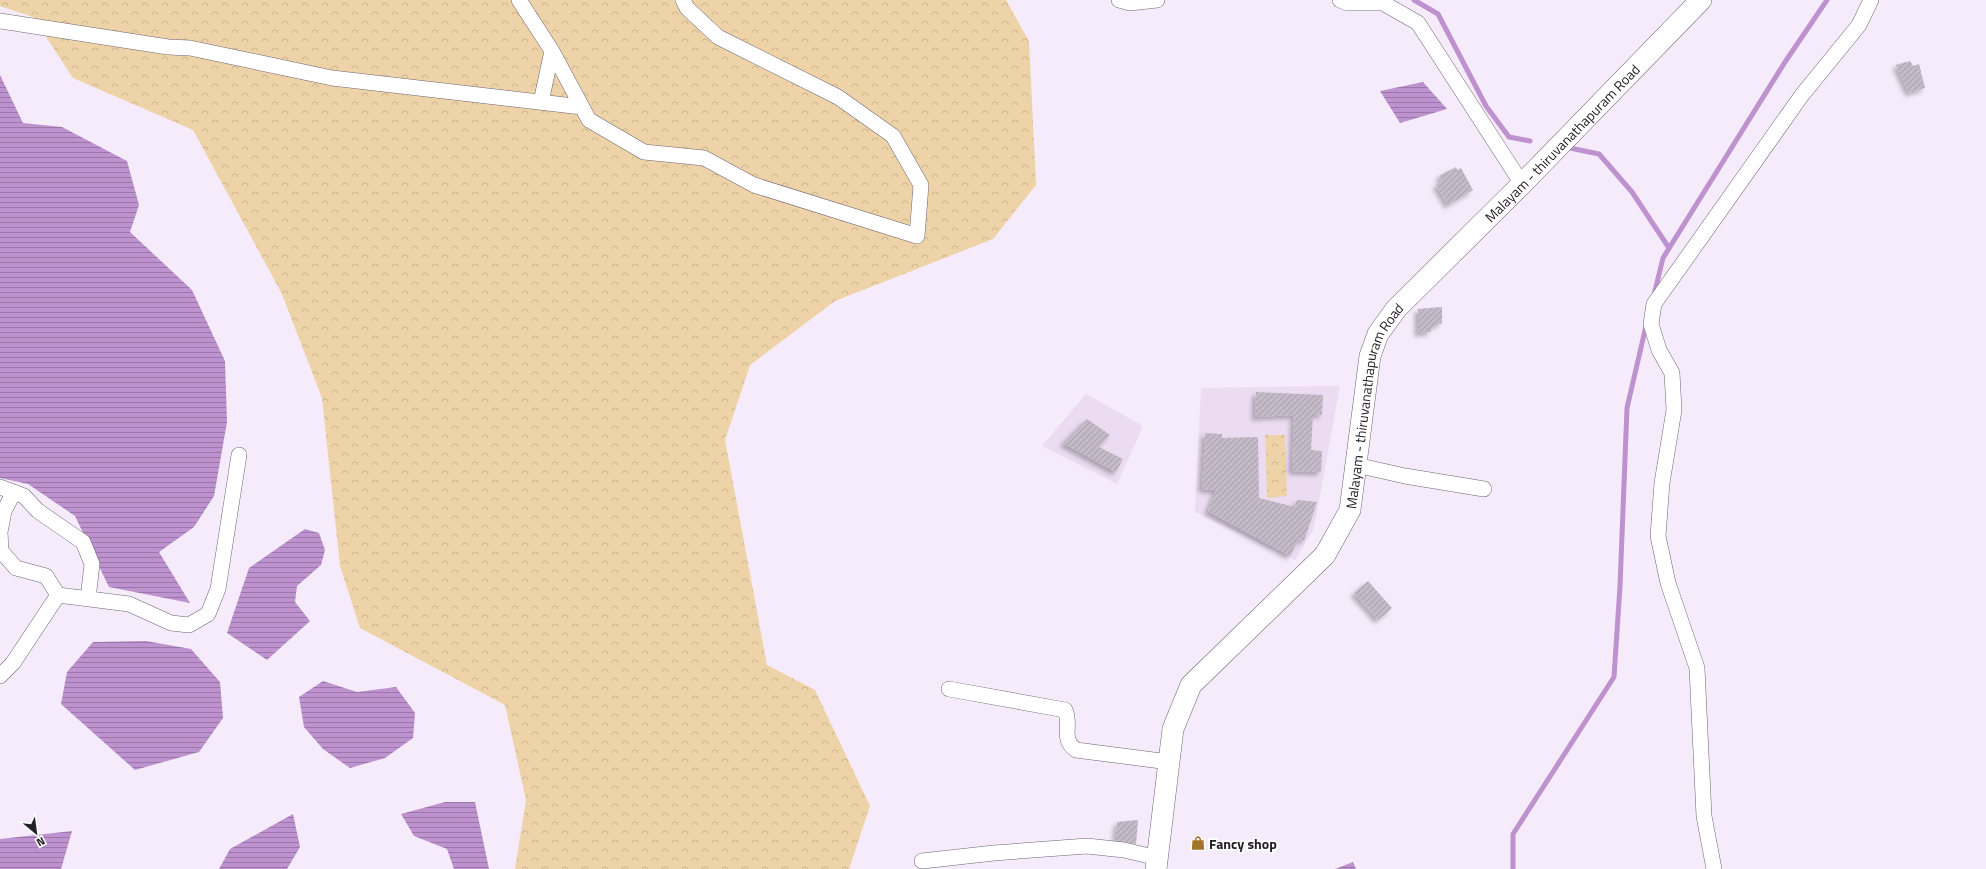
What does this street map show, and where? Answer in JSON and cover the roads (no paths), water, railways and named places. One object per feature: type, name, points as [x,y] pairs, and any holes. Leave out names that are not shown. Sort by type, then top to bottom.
[{"type":"main road","name":"Malayam - thiruvanathapuram Road","points":[[1157,864],[1173,729],[1191,685],[1325,555],[1350,510],[1370,356],[1378,334],[1396,309],[1522,184],[1701,0]]},
{"type":"street","points":[[519,0],[552,51],[589,120],[644,152],[704,158],[754,185],[917,236],[921,185],[892,136],[838,97],[718,37],[687,8],[683,0]]},
{"type":"street","points":[[1119,0],[1130,3],[1157,0]]},
{"type":"street","points":[[1340,0],[1347,3],[1383,3],[1418,23],[1522,184]]},
{"type":"street","points":[[1714,869],[1704,816],[1697,668],[1668,583],[1658,536],[1662,483],[1674,410],[1672,373],[1659,350],[1651,324],[1654,304],[1802,95],[1860,25],[1871,0]]},
{"type":"street","points":[[0,21],[168,47],[190,48],[332,78],[582,108]]},
{"type":"street","points":[[541,102],[552,51]]},
{"type":"street","points":[[58,595],[129,604],[171,623],[189,625],[208,614],[218,589],[239,454]]},
{"type":"street","points":[[1356,465],[1406,476],[1484,489]]},
{"type":"street","points":[[58,595],[46,576],[16,568],[1,551],[0,532],[7,490],[24,496],[38,511],[83,542],[92,564],[88,598]]},
{"type":"street","points":[[0,676],[13,663],[58,595]]},
{"type":"street","points":[[949,689],[1065,710],[1069,717],[1066,738],[1069,745],[1076,750],[1169,762]]},
{"type":"street","points":[[922,862],[994,853],[1087,846],[1124,850],[1157,864]]},
{"type":"waterway","points":[[1414,0],[1438,14],[1486,106],[1509,137],[1530,141]]},
{"type":"waterway","points":[[1654,295],[1663,258],[1785,62],[1827,0]]},
{"type":"waterway","points":[[1565,147],[1599,154],[1632,192],[1669,248]]},
{"type":"waterway","points":[[1513,869],[1513,834],[1614,677],[1620,586],[1627,408],[1646,326]]},
{"type":"place","name":"Fancy shop","points":[[1198,843]]}]
